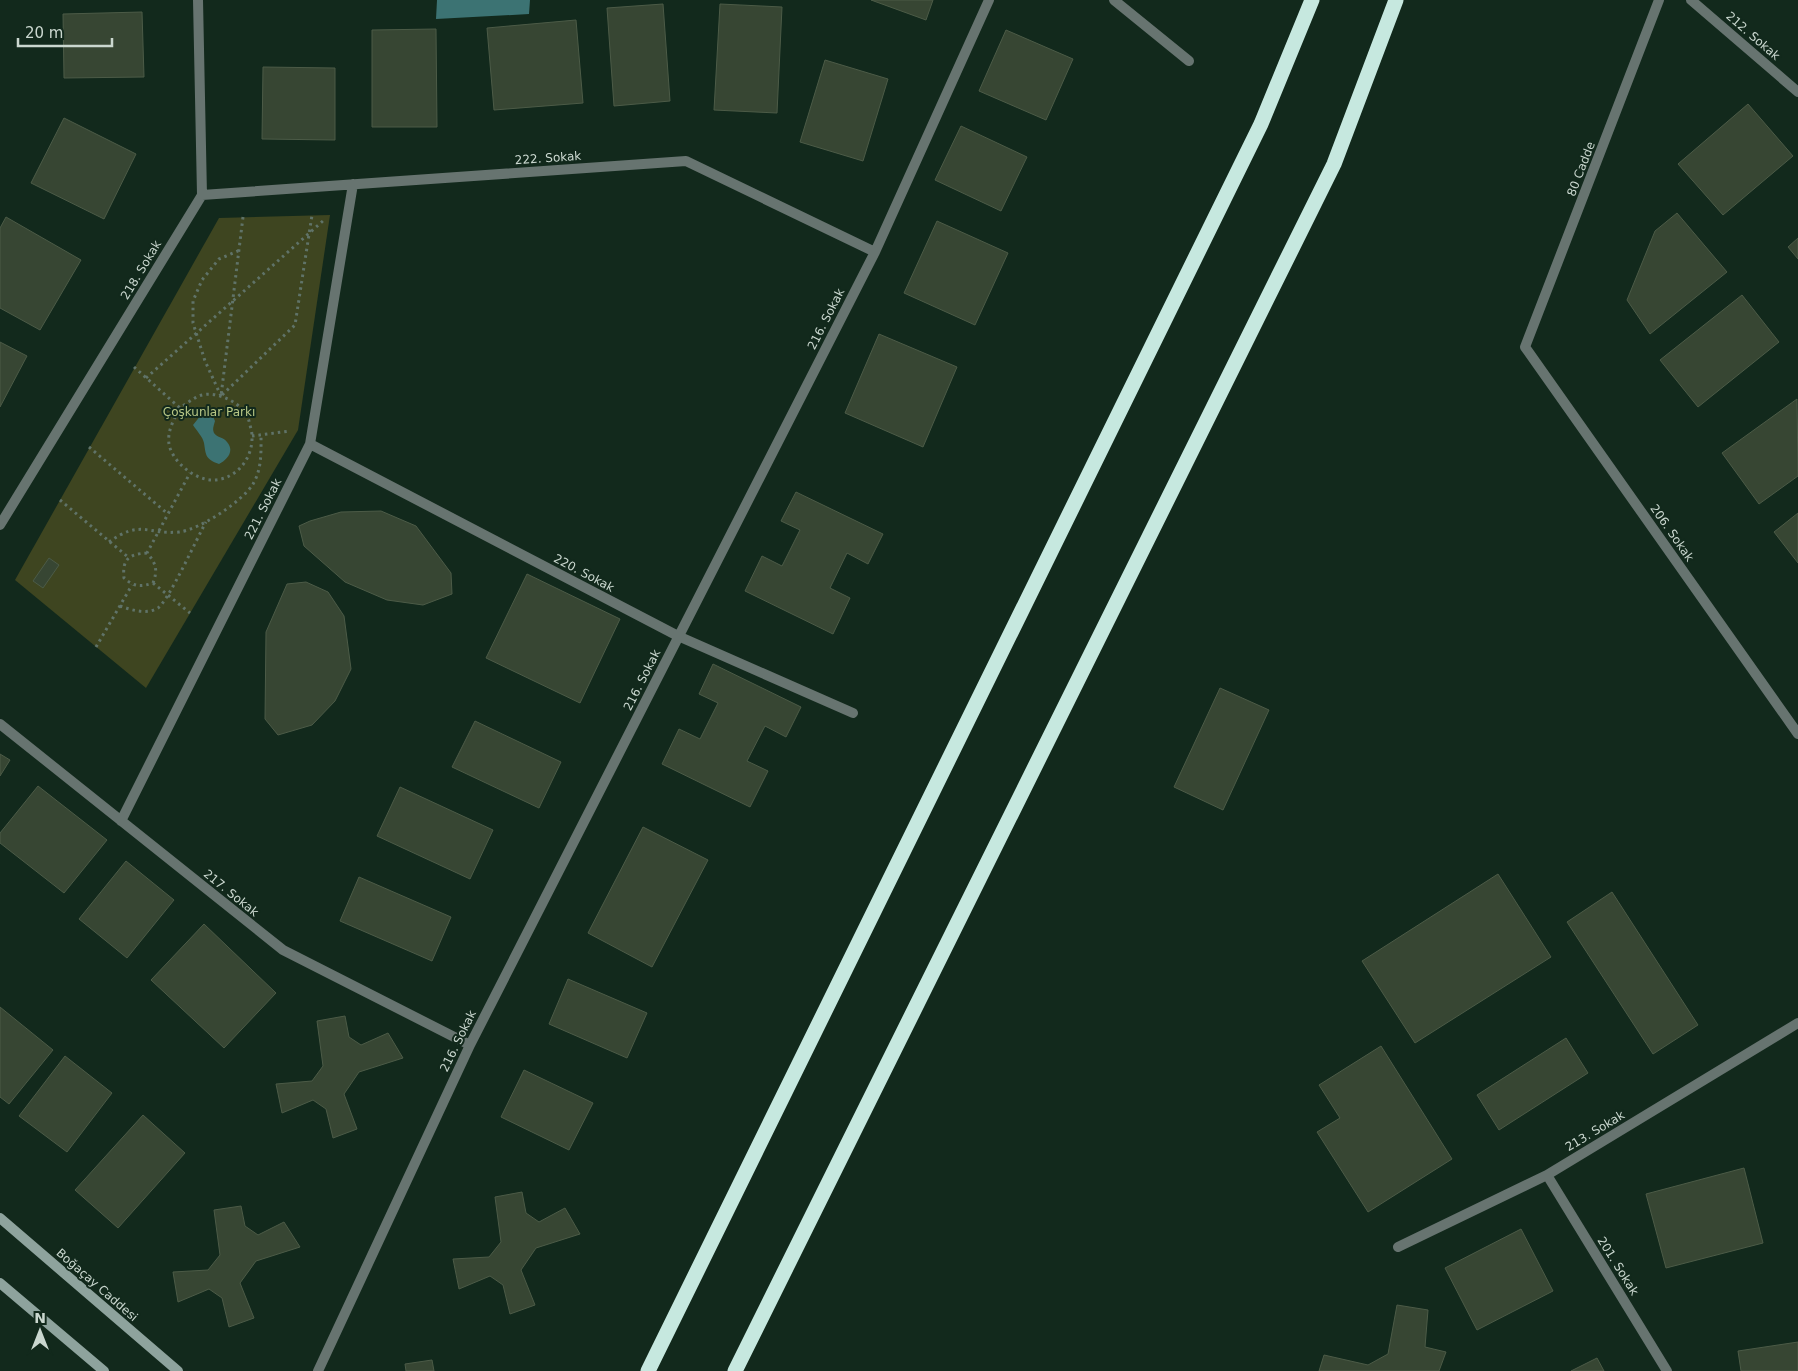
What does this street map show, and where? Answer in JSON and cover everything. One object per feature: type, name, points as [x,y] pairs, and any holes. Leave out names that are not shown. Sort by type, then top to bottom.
[{"type":"highway","points":[[648,1371],[1261,124],[1312,0]]},
{"type":"highway","points":[[736,1371],[1334,164],[1396,0]]},
{"type":"main road","name":"Boğaçay Caddesi","points":[[0,1218],[178,1371]]},
{"type":"main road","points":[[0,1283],[104,1371]]},
{"type":"street","points":[[198,0],[202,194]]},
{"type":"street","name":"216. Sokak","points":[[318,1371],[470,1045],[875,252],[989,0]]},
{"type":"street","points":[[1114,0],[1189,61]]},
{"type":"street","name":"80 Cadde","points":[[1525,347],[1659,0]]},
{"type":"street","name":"212. Sokak","points":[[1691,0],[1798,92]]},
{"type":"street","name":"222. Sokak","points":[[202,194],[686,161],[875,252]]},
{"type":"street","name":"221. Sokak","points":[[121,821],[310,444],[353,184]]},
{"type":"street","name":"218. Sokak","points":[[0,525],[202,194]]},
{"type":"street","name":"206. Sokak","points":[[1525,347],[1798,734]]},
{"type":"street","name":"220. Sokak","points":[[310,444],[678,636],[853,713]]},
{"type":"street","name":"217. Sokak","points":[[0,724],[284,950],[470,1045]]},
{"type":"street","name":"213. Sokak","points":[[1398,1247],[1547,1175],[1798,1023]]},
{"type":"street","name":"201. Sokak","points":[[1547,1175],[1667,1371]]},
{"type":"path","points":[[221,396],[295,325],[312,215]]},
{"type":"path","points":[[146,378],[330,215]]},
{"type":"path","points":[[221,396],[243,217]]},
{"type":"path","points":[[221,396],[204,361],[192,323],[193,300],[202,280],[219,259],[239,250]]},
{"type":"path","points":[[134,367],[180,408]]},
{"type":"path","points":[[201,395],[221,396],[237,404],[247,415],[252,436],[249,458],[232,476],[213,480],[190,473],[176,460],[169,444],[170,427],[180,408],[201,395]]},
{"type":"path","points":[[252,436],[298,430]]},
{"type":"path","points":[[109,542],[123,532],[137,528],[180,532],[206,522],[234,504],[253,484],[262,459],[261,435]]},
{"type":"path","points":[[90,447],[168,514]]},
{"type":"path","points":[[147,553],[190,473]]},
{"type":"path","points":[[60,500],[128,557]]},
{"type":"path","points":[[120,606],[144,612],[158,608],[168,595],[206,522]]},
{"type":"path","points":[[137,553],[147,553],[155,562],[156,574],[153,583],[143,586],[132,585],[124,578],[123,567],[128,557],[137,553]]},
{"type":"path","points":[[153,583],[190,613]]},
{"type":"path","points":[[96,647],[132,585]]},
{"type":"green space","name":"Çoşkunlar Parkı","points":[[330,215],[298,430],[146,688],[15,580],[219,218]]},
{"type":"water","points":[[437,0],[530,0],[529,14],[436,19]]},
{"type":"water","points":[[205,410],[211,412],[215,421],[214,433],[226,440],[229,445],[229,455],[219,464],[207,456],[201,436],[193,425]]},
{"type":"building","points":[[871,0],[933,0],[926,20]]},
{"type":"building","points":[[663,4],[670,101],[614,106],[607,8]]},
{"type":"building","points":[[720,4],[782,7],[777,113],[714,110]]},
{"type":"building","points":[[142,12],[144,77],[64,78],[63,14]]},
{"type":"building","points":[[576,20],[583,103],[494,110],[487,28]]},
{"type":"building","points":[[436,29],[437,127],[372,127],[372,30]]},
{"type":"building","points":[[1006,30],[1073,59],[1046,120],[979,91]]},
{"type":"building","points":[[825,60],[888,79],[863,161],[800,142]]},
{"type":"building","points":[[263,67],[335,68],[335,140],[262,139]]},
{"type":"building","points":[[1748,104],[1793,156],[1723,215],[1678,164]]},
{"type":"building","points":[[64,118],[136,154],[104,219],[31,183]]},
{"type":"building","points":[[961,126],[1027,157],[1001,211],[935,180]]},
{"type":"building","points":[[1677,213],[1727,272],[1650,334],[1627,300],[1655,231]]},
{"type":"building","points":[[6,217],[81,260],[40,330],[0,308],[0,228]]},
{"type":"building","points":[[937,221],[1008,253],[975,325],[904,293]]},
{"type":"building","points":[[1798,238],[1798,259],[1788,247]]},
{"type":"building","points":[[1742,295],[1779,342],[1698,407],[1660,360]]},
{"type":"building","points":[[879,334],[957,367],[923,447],[845,413]]},
{"type":"building","points":[[0,342],[27,356],[0,407]]},
{"type":"building","points":[[1797,399],[1798,476],[1759,504],[1722,453]]},
{"type":"building","points":[[796,492],[883,534],[868,564],[847,553],[830,588],[850,598],[833,634],[745,591],[762,556],[782,566],[800,530],[781,521]]},
{"type":"building","points":[[381,511],[416,526],[451,573],[452,594],[423,605],[387,600],[345,582],[304,546],[299,526],[310,521],[341,512]]},
{"type":"building","points":[[1798,513],[1798,563],[1774,532]]},
{"type":"building","points":[[49,558],[59,565],[43,588],[33,581]]},
{"type":"building","points":[[527,574],[620,619],[580,703],[486,658]]},
{"type":"building","points":[[306,582],[328,592],[344,616],[351,669],[335,701],[312,725],[278,735],[265,719],[266,632],[287,584]]},
{"type":"building","points":[[713,664],[801,707],[786,737],[765,726],[747,761],[768,771],[750,807],[662,764],[679,729],[700,739],[718,703],[699,694]]},
{"type":"building","points":[[1220,688],[1269,710],[1223,810],[1174,787]]},
{"type":"building","points":[[475,721],[561,762],[539,808],[452,767]]},
{"type":"building","points":[[0,754],[10,760],[0,776]]},
{"type":"building","points":[[38,786],[107,840],[64,893],[0,843],[0,833]]},
{"type":"building","points":[[400,787],[493,830],[470,879],[377,836]]},
{"type":"building","points":[[643,827],[708,860],[652,967],[588,933]]},
{"type":"building","points":[[126,861],[174,900],[127,958],[79,919]]},
{"type":"building","points":[[1498,874],[1551,957],[1415,1043],[1362,961]]},
{"type":"building","points":[[359,877],[451,917],[432,961],[340,921]]},
{"type":"building","points":[[1612,892],[1698,1025],[1653,1054],[1567,922]]},
{"type":"building","points":[[204,924],[276,993],[224,1048],[151,980]]},
{"type":"building","points":[[568,979],[647,1013],[627,1058],[549,1024]]},
{"type":"building","points":[[0,1007],[53,1050],[9,1104],[0,1097]]},
{"type":"building","points":[[345,1016],[349,1037],[361,1045],[388,1033],[403,1058],[359,1072],[344,1094],[357,1129],[333,1138],[326,1109],[313,1100],[282,1113],[276,1084],[312,1081],[323,1066],[317,1021]]},
{"type":"building","points":[[1566,1038],[1588,1073],[1499,1130],[1477,1095]]},
{"type":"building","points":[[1381,1046],[1452,1159],[1368,1212],[1317,1132],[1340,1118],[1319,1085]]},
{"type":"building","points":[[65,1056],[112,1093],[67,1152],[19,1116]]},
{"type":"building","points":[[524,1070],[593,1103],[569,1150],[501,1117]]},
{"type":"building","points":[[143,1115],[185,1153],[118,1228],[75,1190]]},
{"type":"building","points":[[1744,1168],[1763,1243],[1666,1268],[1646,1194]]},
{"type":"building","points":[[522,1192],[526,1213],[539,1222],[565,1208],[580,1234],[536,1248],[521,1270],[535,1305],[510,1314],[503,1285],[490,1276],[459,1289],[453,1259],[489,1257],[501,1242],[495,1197]]},
{"type":"building","points":[[241,1206],[245,1226],[258,1235],[284,1222],[300,1247],[256,1261],[240,1283],[254,1318],[229,1327],[222,1298],[209,1289],[178,1302],[173,1272],[208,1270],[220,1255],[214,1210]]},
{"type":"building","points":[[1521,1229],[1553,1291],[1477,1330],[1445,1268]]},
{"type":"building","points":[[1397,1305],[1428,1310],[1425,1347],[1446,1352],[1439,1371],[1319,1371],[1324,1355],[1368,1365],[1388,1354]]},
{"type":"building","points":[[1798,1342],[1798,1371],[1741,1371],[1738,1351]]},
{"type":"building","points":[[1597,1358],[1604,1371],[1571,1371]]},
{"type":"building","points":[[432,1360],[434,1371],[406,1371],[405,1364]]}]
